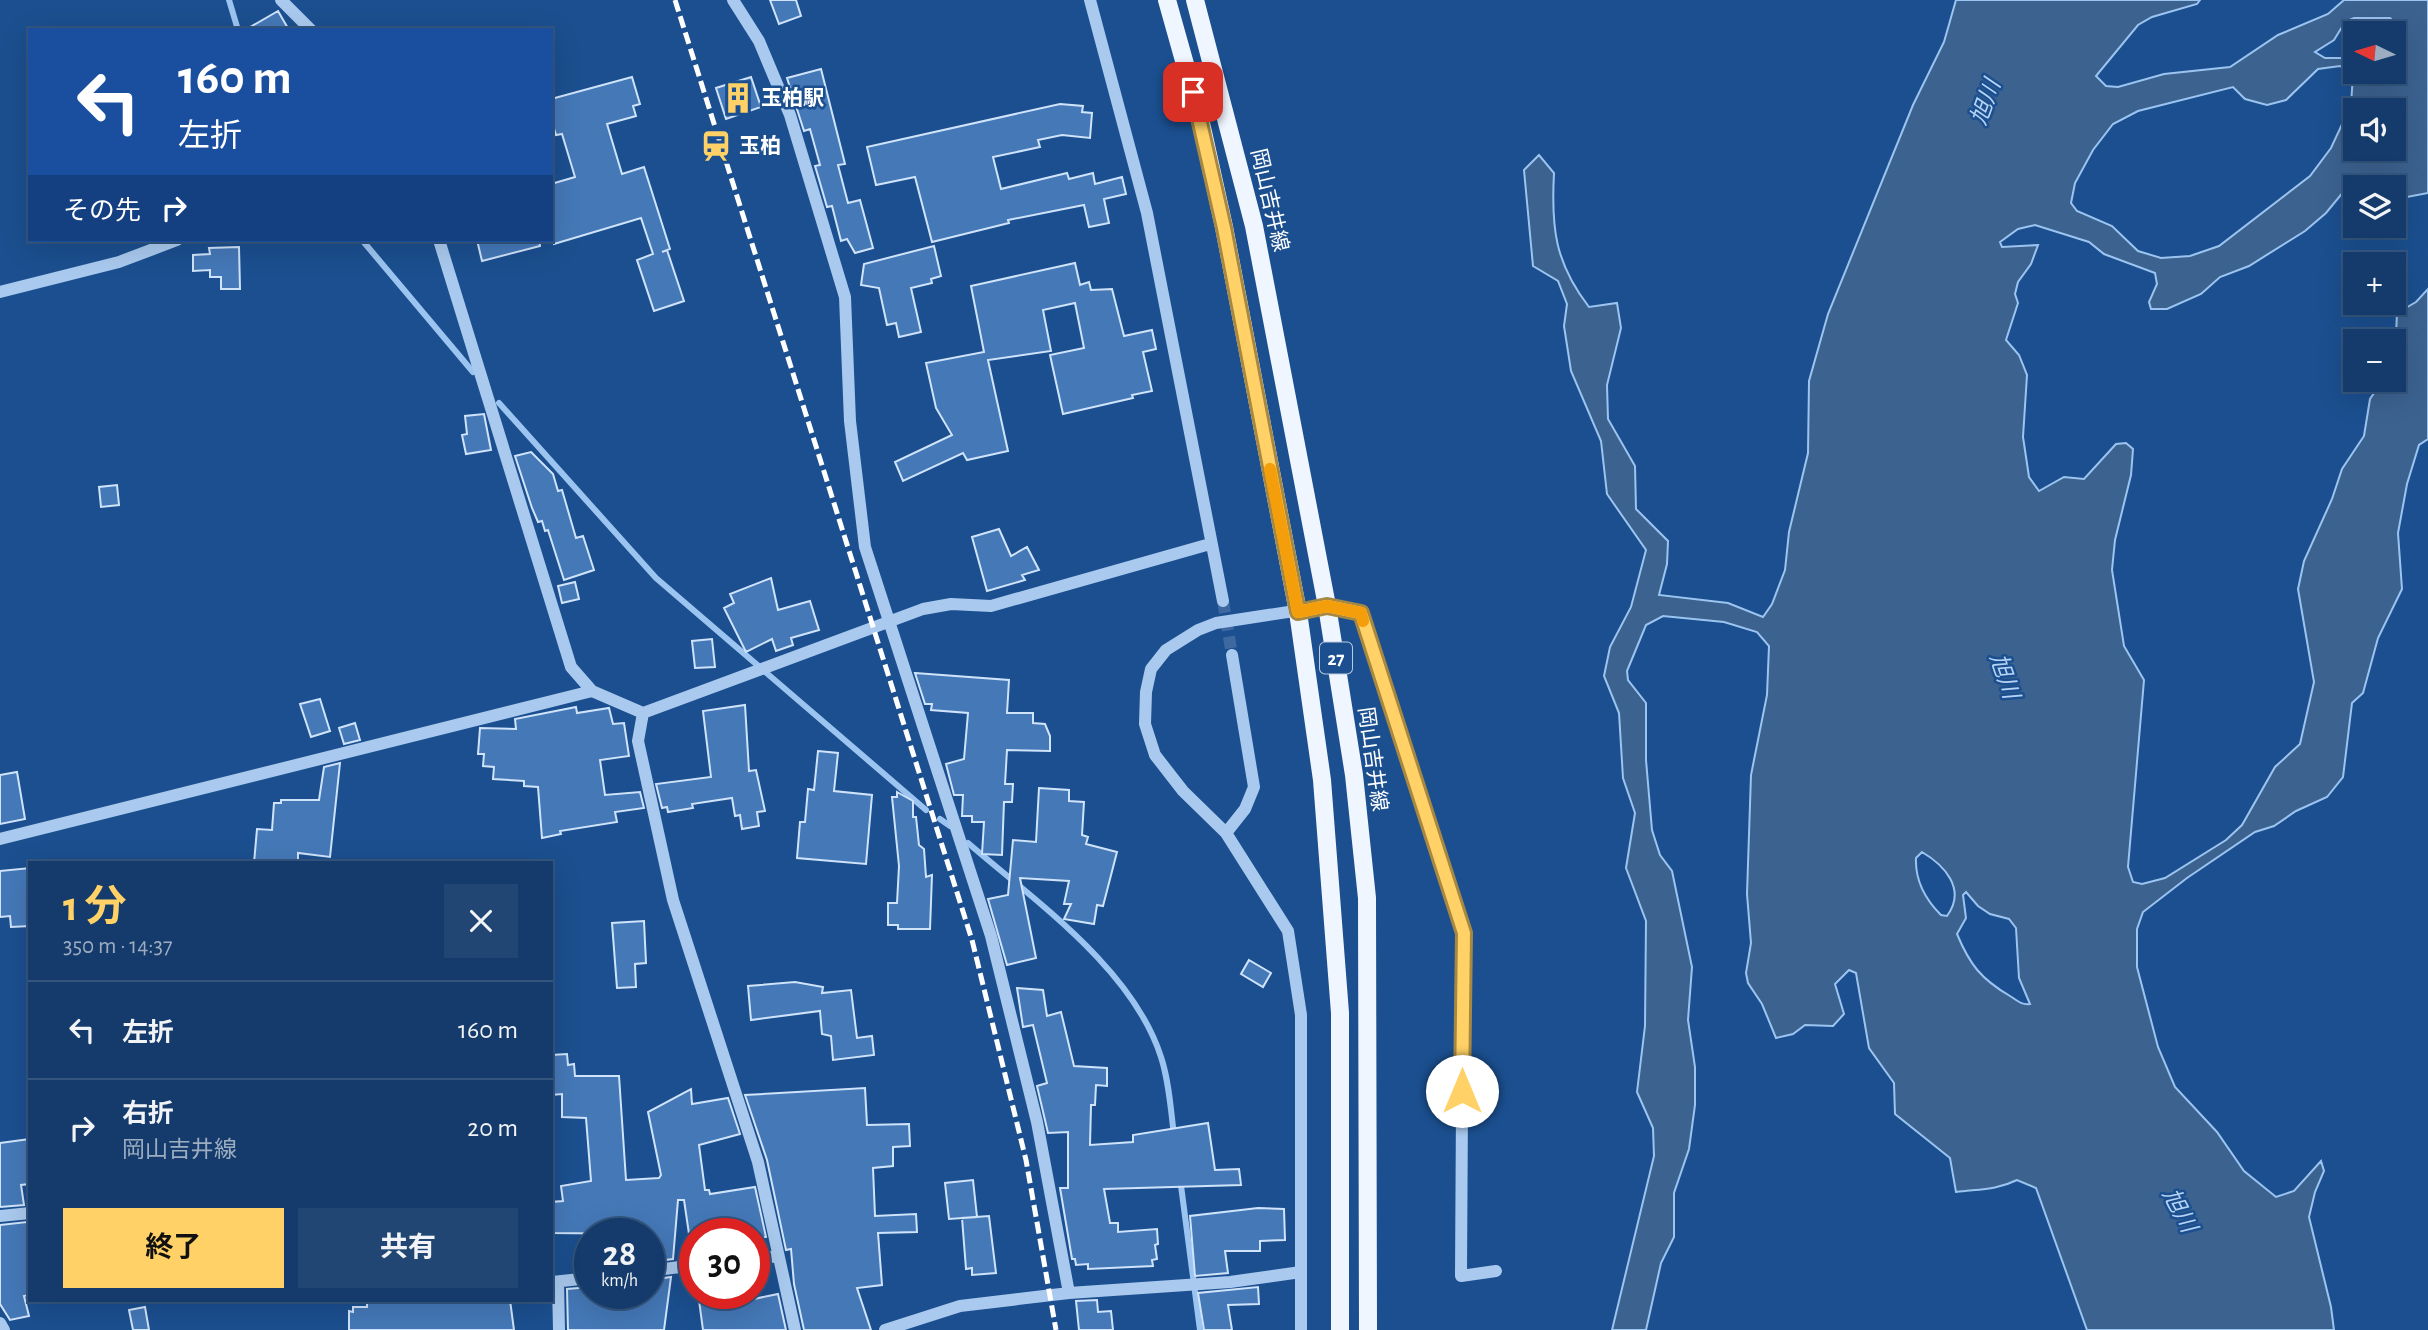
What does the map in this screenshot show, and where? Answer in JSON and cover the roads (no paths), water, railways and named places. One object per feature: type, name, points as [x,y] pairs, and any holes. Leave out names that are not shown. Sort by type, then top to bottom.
[{"type":"main road","name":"27","points":[[1167,0],[1199,114],[1224,228],[1298,612],[1322,780],[1340,1013],[1340,1330]]},
{"type":"main road","name":"岡山吉井線","points":[[1195,0],[1254,226],[1327,606],[1354,775],[1367,898],[1368,1330]]},
{"type":"street","points":[[281,0],[309,28]]},
{"type":"street","points":[[733,0],[759,41],[790,116],[845,298],[850,421],[865,547],[990,936],[1037,1122],[1069,1293]]},
{"type":"street","points":[[1090,0],[1147,213],[1223,601]]},
{"type":"street","points":[[0,292],[119,262],[172,242]]},
{"type":"street","points":[[440,242],[571,667],[592,691],[643,713],[923,609],[951,604],[991,607],[1210,544]]},
{"type":"street","points":[[1301,1330],[1301,1016],[1287,931],[1226,833],[1183,792],[1155,755],[1145,724],[1146,692],[1152,670],[1166,650],[1198,630],[1216,623],[1327,606],[1361,613],[1464,933],[1461,1276],[1496,1271]]},
{"type":"street","points":[[1226,833],[1245,809],[1254,787],[1232,655]]},
{"type":"street","points":[[0,839],[592,691]]},
{"type":"street","points":[[643,713],[638,741],[673,900],[758,1162],[794,1330]]},
{"type":"street","points":[[0,1216],[28,1213]]},
{"type":"street","points":[[770,1257],[778,1256]]},
{"type":"street","points":[[886,1330],[960,1306],[1069,1293],[1195,1284],[1301,1272]]},
{"type":"street","points":[[559,1330],[555,1282],[574,1280]]},
{"type":"street","points":[[0,1323],[4,1330]]},
{"type":"water","name":"旭川","points":[[1956,0],[2200,0],[2197,4],[2152,17],[2138,25],[2096,76],[2106,86],[2118,87],[2164,74],[2230,67],[2278,35],[2328,14],[2344,0],[2428,0],[2428,193],[2406,196],[2406,175],[2343,175],[2343,192],[2326,213],[2305,231],[2249,266],[2220,277],[2201,294],[2167,309],[2151,309],[2149,302],[2157,284],[2155,273],[2104,254],[2089,242],[2035,225],[2018,229],[2000,242],[2002,247],[2038,245],[2031,264],[2018,282],[2015,294],[2018,303],[2006,340],[2019,355],[2027,375],[2023,437],[2029,477],[2039,491],[2064,477],[2084,479],[2116,444],[2126,443],[2133,449],[2131,475],[2115,540],[2112,570],[2124,646],[2144,680],[2128,867],[2133,882],[2142,884],[2165,878],[2226,840],[2242,825],[2275,767],[2300,744],[2314,682],[2298,589],[2304,561],[2332,499],[2342,469],[2364,436],[2370,399],[2375,392],[2406,392],[2406,329],[2396,329],[2397,315],[2406,315],[2406,308],[2428,289],[2428,439],[2419,445],[2407,484],[2398,533],[2402,589],[2378,638],[2363,693],[2352,703],[2343,777],[2327,797],[2296,811],[2274,826],[2255,832],[2187,878],[2143,912],[2137,929],[2137,967],[2158,1047],[2175,1087],[2217,1132],[2244,1171],[2276,1197],[2294,1191],[2321,1161],[2324,1171],[2309,1217],[2334,1330],[2087,1330],[2036,1188],[2017,1180],[1995,1187],[1956,1192],[1950,1158],[1895,1114],[1894,1083],[1869,1048],[1856,973],[1849,970],[1835,984],[1844,1014],[1833,1026],[1805,1025],[1793,1034],[1776,1038],[1762,1004],[1748,983],[1746,973],[1751,943],[1747,894],[1751,775],[1767,695],[1769,646],[1757,632],[1724,622],[1663,616],[1646,625],[1627,671],[1628,680],[1646,703],[1646,760],[1652,830],[1660,855],[1672,871],[1692,967],[1688,1020],[1695,1067],[1695,1105],[1689,1149],[1674,1193],[1674,1237],[1661,1263],[1646,1330],[1612,1330],[1654,1156],[1653,1128],[1637,1092],[1645,1026],[1646,921],[1626,868],[1635,813],[1623,778],[1619,713],[1604,676],[1610,647],[1631,607],[1646,550],[1607,494],[1601,441],[1571,371],[1564,326],[1567,304],[1558,281],[1533,266],[1524,170],[1539,155],[1554,173],[1553,211],[1562,260],[1589,307],[1617,303],[1621,328],[1607,385],[1608,419],[1635,466],[1636,509],[1668,541],[1667,564],[1659,595],[1728,603],[1763,617],[1772,604],[1785,570],[1789,532],[1808,453],[1809,381],[1828,314],[1913,105],[1944,42]],"holes":[[[2354,18],[2406,21],[2406,84],[2352,84],[2351,98],[2406,98],[2406,161],[2343,161],[2343,122],[2331,148],[2310,176],[2219,246],[2190,256],[2161,258],[2138,251],[2112,226],[2077,211],[2071,203],[2075,183],[2093,150],[2113,124],[2138,111],[2233,87],[2245,99],[2267,105],[2286,100],[2318,69],[2343,68],[2343,58],[2325,58],[2315,52],[2334,40],[2343,21]],[[1922,852],[1938,864],[1950,879],[1955,896],[1947,916],[1941,915],[1926,896],[1919,882],[1916,858]],[[1966,892],[1978,906],[1990,914],[2009,919],[2016,928],[2019,978],[2030,1004],[2024,1004],[2000,990],[1972,963],[1957,934],[1966,918],[1963,895]]]},
{"type":"waterway","points":[[229,0],[237,28]]},
{"type":"waterway","points":[[364,242],[473,372]]},
{"type":"waterway","points":[[499,403],[656,578],[926,810]]},
{"type":"waterway","points":[[940,819],[950,826]]},
{"type":"waterway","points":[[968,843],[1079,939],[1128,995],[1147,1025],[1164,1066],[1174,1136]]},
{"type":"waterway","points":[[1180,1178],[1200,1330]]},
{"type":"tunnel","points":[[1223,601],[1232,655]]},
{"type":"railway","points":[[675,0],[972,940],[1026,1160],[1056,1330]]},
{"type":"place","name":"玉柏駅","points":[[738,98]]},
{"type":"place","name":"玉柏","points":[[716,146]]}]
